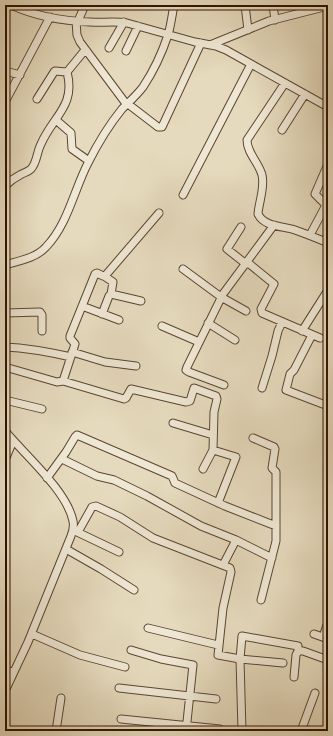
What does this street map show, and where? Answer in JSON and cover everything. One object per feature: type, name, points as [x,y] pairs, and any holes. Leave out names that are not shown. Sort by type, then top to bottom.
[{"type":"street","points":[[11,5],[34,14],[50,17],[91,22],[124,22],[226,50],[328,107]]},
{"type":"street","points":[[85,5],[77,21],[77,35],[85,50],[127,104],[158,126],[162,127],[201,43]]},
{"type":"street","points":[[5,265],[24,260],[37,254],[51,241],[65,218],[89,161],[115,119],[151,74],[168,35],[174,5]]},
{"type":"street","points":[[246,5],[248,30]]},
{"type":"street","points":[[273,5],[275,20]]},
{"type":"street","points":[[210,45],[275,20],[328,6]]},
{"type":"street","points":[[5,102],[50,17]]},
{"type":"street","points":[[109,48],[124,22]]},
{"type":"street","points":[[126,51],[138,26]]},
{"type":"street","points":[[67,72],[85,50]]},
{"type":"street","points":[[183,195],[250,64]]},
{"type":"street","points":[[5,71],[20,75]]},
{"type":"street","points":[[37,99],[54,71],[67,72]]},
{"type":"street","points":[[6,183],[31,169],[44,138],[64,108],[70,84],[67,72]]},
{"type":"street","points":[[285,83],[248,140],[248,148],[262,176],[262,192],[258,214],[260,218],[274,225],[293,229],[328,243]]},
{"type":"street","points":[[282,130],[305,94]]},
{"type":"street","points":[[56,120],[71,133],[72,149],[89,161]]},
{"type":"street","points":[[310,235],[327,206],[315,194],[328,164]]},
{"type":"street","points":[[104,276],[159,213]]},
{"type":"street","points":[[224,385],[187,371],[186,367],[221,297],[274,225]]},
{"type":"street","points":[[241,227],[227,249],[274,284],[261,309],[261,312],[320,338]]},
{"type":"street","points":[[183,269],[221,297],[246,311]]},
{"type":"street","points":[[63,381],[75,343],[70,336],[96,274],[104,276],[113,282],[111,294],[102,314]]},
{"type":"street","points":[[302,331],[328,290]]},
{"type":"street","points":[[111,294],[141,301]]},
{"type":"street","points":[[82,306],[119,320]]},
{"type":"street","points":[[5,313],[40,312],[42,331]]},
{"type":"street","points":[[262,388],[278,331],[282,322]]},
{"type":"street","points":[[208,323],[234,340]]},
{"type":"street","points":[[162,326],[199,342]]},
{"type":"street","points":[[312,335],[294,370],[290,374],[286,390],[328,406]]},
{"type":"street","points":[[5,347],[21,347],[136,366]]},
{"type":"street","points":[[5,367],[57,382],[63,381],[124,399],[131,389],[188,402],[190,401],[193,389],[195,388],[217,397],[214,412],[213,450],[203,469]]},
{"type":"street","points":[[5,400],[42,409]]},
{"type":"street","points":[[173,424],[213,435]]},
{"type":"street","points":[[5,431],[48,478],[69,508],[76,531],[119,552]]},
{"type":"street","points":[[48,478],[77,435],[173,477],[175,483],[218,503],[276,526]]},
{"type":"street","points":[[253,438],[275,448],[272,468],[276,472],[276,541],[261,600]]},
{"type":"street","points":[[5,460],[13,441]]},
{"type":"street","points":[[213,450],[236,456],[218,503]]},
{"type":"street","points":[[62,459],[97,476],[114,480],[147,496],[205,528],[236,540],[272,558]]},
{"type":"street","points":[[5,691],[32,634],[66,549],[92,507],[96,506],[120,517],[153,538],[230,568],[231,572],[223,608],[218,645],[219,655],[240,659],[283,663]]},
{"type":"street","points":[[223,565],[236,540]]},
{"type":"street","points":[[66,549],[134,590]]},
{"type":"street","points":[[314,634],[325,638],[328,622]]},
{"type":"street","points":[[148,628],[218,645]]},
{"type":"street","points":[[32,634],[80,654],[125,667]]},
{"type":"street","points":[[242,731],[240,659],[242,636],[298,646],[294,677]]},
{"type":"street","points":[[132,650],[161,659],[193,665],[186,728]]},
{"type":"street","points":[[298,651],[303,651],[328,660]]},
{"type":"street","points":[[5,670],[13,673]]},
{"type":"street","points":[[119,688],[216,699]]},
{"type":"street","points":[[301,731],[315,693]]},
{"type":"street","points":[[56,731],[61,698]]},
{"type":"street","points":[[121,719],[186,728],[220,729]]}]
